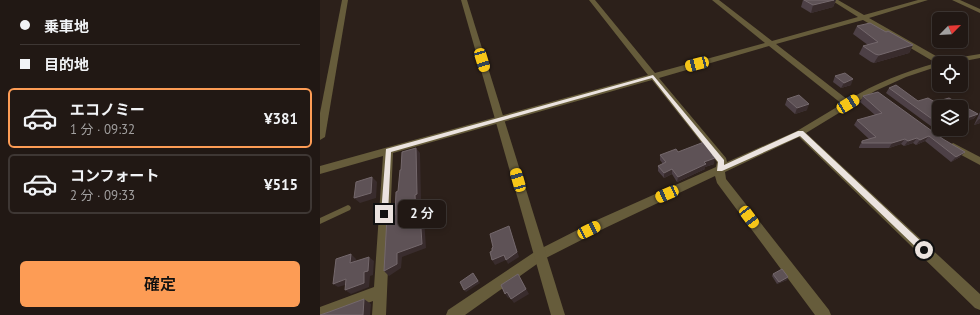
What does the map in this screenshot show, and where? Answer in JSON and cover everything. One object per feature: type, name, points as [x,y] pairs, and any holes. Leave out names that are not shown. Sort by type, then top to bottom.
[{"type":"street","points":[[320,136],[345,0]]},
{"type":"street","points":[[464,0],[558,315]]},
{"type":"street","points":[[592,0],[722,162],[720,170],[721,180],[824,315]]},
{"type":"street","points":[[715,0],[848,104]]},
{"type":"street","points":[[834,0],[932,58]]},
{"type":"street","points":[[320,170],[925,0]]},
{"type":"street","points":[[955,0],[980,11]]},
{"type":"street","points":[[968,59],[978,58]]},
{"type":"street","points":[[453,315],[540,255],[601,224],[800,133],[848,104],[875,92],[903,75],[932,66]]},
{"type":"street","points":[[800,133],[980,303]]},
{"type":"street","points":[[942,141],[980,161]]},
{"type":"street","points":[[379,315],[379,292],[388,151]]},
{"type":"street","points":[[320,314],[379,292]]},
{"type":"lane","points":[[320,221],[348,208]]},
{"type":"building","points":[[804,0],[834,0],[813,5]]},
{"type":"building","points":[[870,23],[913,45],[879,55],[875,54],[863,46],[878,42],[857,26]]},
{"type":"building","points":[[845,73],[853,79],[844,83],[835,76]]},
{"type":"building","points":[[896,85],[918,101],[928,98],[932,100],[932,119],[889,88]]},
{"type":"building","points":[[878,92],[932,131],[932,136],[939,136],[965,152],[956,157],[929,136],[920,140],[917,138],[908,141],[905,139],[892,143],[862,143],[862,141],[876,137],[857,120],[882,113],[863,96]]},
{"type":"building","points":[[799,95],[809,104],[797,108],[787,99]]},
{"type":"building","points":[[949,98],[953,100],[942,100]]},
{"type":"building","points":[[968,108],[978,114],[968,118]]},
{"type":"building","points":[[704,142],[714,154],[712,155],[715,158],[704,162],[706,164],[678,177],[672,169],[664,173],[658,166],[666,162],[660,155],[676,149],[678,152]]},
{"type":"building","points":[[416,148],[416,212],[420,214],[422,244],[397,253],[397,264],[384,271],[387,217],[395,215],[396,192],[398,191],[402,152]]},
{"type":"building","points":[[372,177],[371,193],[354,198],[356,182]]},
{"type":"building","points":[[509,226],[517,252],[506,260],[504,255],[492,260],[490,252],[492,251],[493,247],[490,234]]},
{"type":"building","points":[[351,254],[350,263],[369,257],[368,271],[364,272],[364,283],[345,290],[346,279],[333,284],[336,259]]},
{"type":"building","points":[[782,269],[788,277],[779,282],[773,274]]},
{"type":"building","points":[[473,273],[478,281],[464,290],[460,282]]},
{"type":"building","points":[[518,274],[526,289],[511,299],[507,292],[505,294],[501,285]]},
{"type":"building","points":[[364,299],[363,315],[320,315],[329,312]]},
{"type":"route","points":[[384,214],[388,151],[653,76],[722,162],[720,170],[800,133],[924,250]]}]
